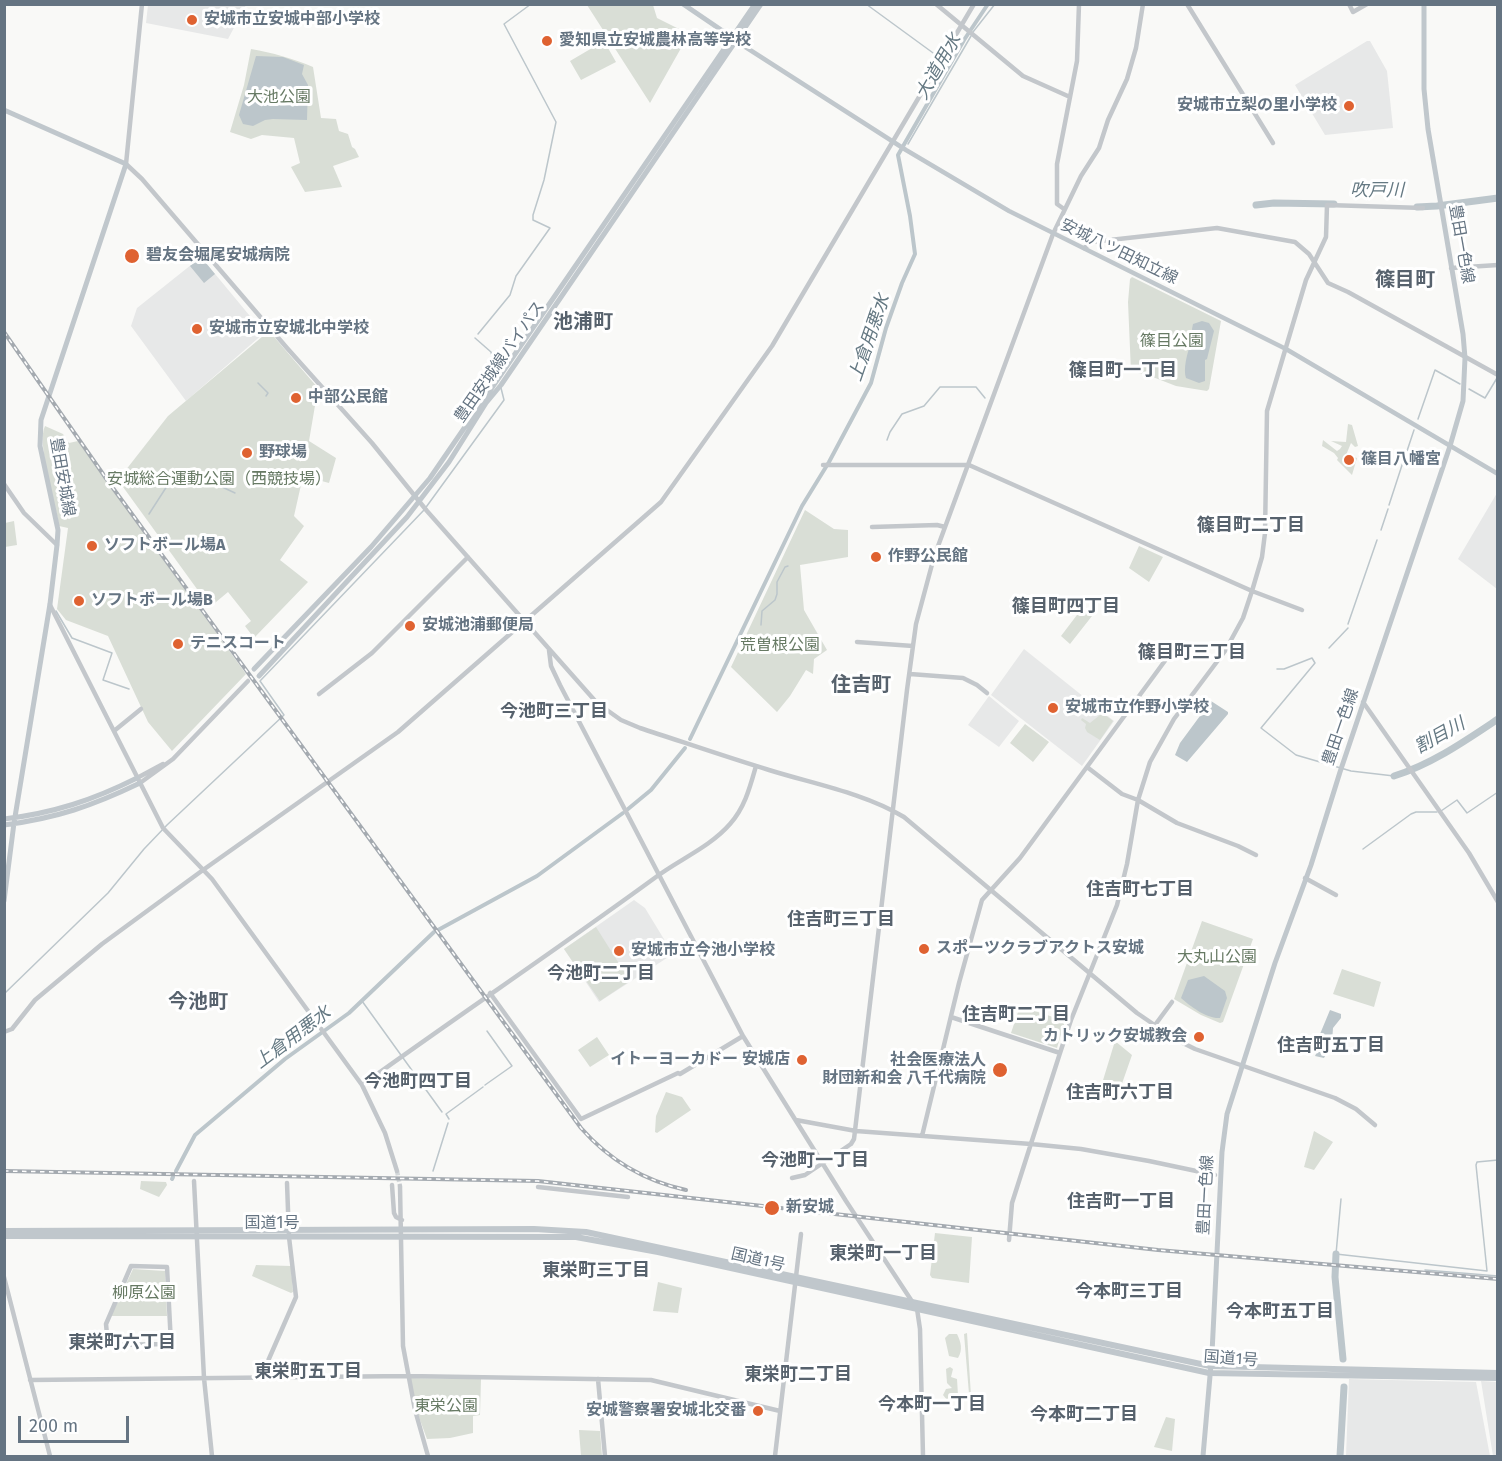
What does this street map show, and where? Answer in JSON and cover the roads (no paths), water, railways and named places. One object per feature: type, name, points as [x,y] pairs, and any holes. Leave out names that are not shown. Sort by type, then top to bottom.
[{"type":"highway","name":"国道1号","points":[[4,1231],[64,1229],[197,1234]]},
{"type":"highway","name":"国道1号","points":[[4,1236],[402,1233],[534,1229],[586,1232],[1209,1373],[1497,1378]]},
{"type":"highway","name":"国道1号","points":[[795,1279],[912,1301],[1210,1366],[1497,1373]]},
{"type":"main road","points":[[683,4],[734,39]]},
{"type":"main road","points":[[734,39],[754,4]]},
{"type":"main road","points":[[734,39],[761,4]]},
{"type":"main road","name":"豊田一色線","points":[[1203,1456],[1222,1152],[1227,1114],[1275,963],[1450,446],[1463,401],[1465,358],[1424,89],[1424,4]]},
{"type":"main road","name":"安城八ツ田知立線","points":[[734,39],[906,150],[1014,213],[1286,349],[1497,474]]},
{"type":"main road","name":"豊田安城線バイパス","points":[[259,676],[382,544],[449,462],[734,39]]},
{"type":"main road","points":[[4,110],[126,164]]},
{"type":"main road","name":"豊田安城線","points":[[4,901],[14,821],[50,604],[57,545],[58,530],[40,446],[41,420],[126,164]]},
{"type":"main road","name":"豊田安城線バイパス","points":[[254,669],[418,498]]},
{"type":"main road","points":[[4,825],[77,805],[138,780]]},
{"type":"main road","points":[[4,819],[14,821]]},
{"type":"street","points":[[142,4],[126,164],[142,179],[427,511],[597,703],[621,720],[640,728],[860,797],[893,810],[1175,1039],[1243,1067],[1335,1098],[1356,1109],[1375,1125]]},
{"type":"street","points":[[936,4],[1028,79],[1070,97]]},
{"type":"street","points":[[4,1032],[12,1029],[35,1000],[102,944],[398,732],[660,502],[772,346],[964,27],[975,4]]},
{"type":"street","points":[[1064,209],[1057,204],[1056,183],[1059,148],[1077,61],[1079,4]]},
{"type":"street","points":[[792,1178],[805,1175],[851,1144],[856,1131],[893,810],[921,597],[1053,234],[1064,209],[1099,148],[1108,120],[1127,79],[1136,48],[1143,4]]},
{"type":"street","points":[[1187,4],[1273,143]]},
{"type":"street","points":[[1349,4],[1353,12],[1367,4]]},
{"type":"street","points":[[1009,1240],[1012,1203],[1060,1053],[1117,904],[1127,864],[1138,800],[1150,762],[1163,737],[1225,651],[1243,618],[1252,591],[1262,557],[1265,533],[1268,411],[1303,288],[1326,237],[1328,205],[1423,208]]},
{"type":"street","points":[[1084,248],[1092,242],[1217,228],[1295,242],[1303,247],[1333,286],[1348,292],[1497,375]]},
{"type":"street","points":[[1451,268],[1497,265]]},
{"type":"street","points":[[826,465],[969,465],[1252,591],[1302,610]]},
{"type":"street","points":[[6,487],[24,513],[57,545]]},
{"type":"street","points":[[872,527],[937,525],[945,527]]},
{"type":"street","points":[[319,694],[372,653],[468,557]]},
{"type":"street","points":[[50,604],[163,828],[203,870],[240,917],[362,1085],[385,1132],[397,1171]]},
{"type":"street","points":[[857,642],[913,646]]},
{"type":"street","points":[[549,650],[552,666],[560,685],[743,1036],[822,1163],[917,1308],[920,1329],[923,1456]]},
{"type":"street","points":[[922,1136],[982,900],[1020,858],[1167,658]]},
{"type":"street","points":[[910,674],[963,678],[987,693]]},
{"type":"street","points":[[138,780],[180,752],[248,681]]},
{"type":"street","points":[[1363,702],[1469,853],[1497,902]]},
{"type":"street","points":[[114,731],[141,709]]},
{"type":"street","points":[[362,1085],[490,993],[717,837],[742,809],[756,766]]},
{"type":"street","points":[[1087,766],[1122,794],[1138,800],[1177,823],[1256,855]]},
{"type":"street","points":[[1305,878],[1336,895]]},
{"type":"street","points":[[490,993],[581,1119],[680,1074],[743,1036]]},
{"type":"street","points":[[1155,1025],[1172,1002]]},
{"type":"street","points":[[951,1017],[1060,1053]]},
{"type":"street","points":[[796,1120],[856,1131],[1096,1151],[1215,1175]]},
{"type":"street","points":[[194,1180],[204,1378],[212,1456]]},
{"type":"street","points":[[261,1377],[296,1298],[289,1234],[287,1183]]},
{"type":"street","points":[[392,1185],[394,1213],[402,1220]]},
{"type":"street","points":[[400,1186],[403,1346],[407,1376],[428,1456]]},
{"type":"street","points":[[538,1187],[628,1197]]},
{"type":"street","points":[[775,1456],[801,1234]]},
{"type":"street","points":[[131,1266],[167,1267],[171,1344],[108,1345],[106,1324],[131,1266]]},
{"type":"street","points":[[4,1277],[50,1456]]},
{"type":"street","points":[[30,1380],[407,1376],[651,1380],[780,1411]]},
{"type":"street","points":[[598,1379],[605,1456]]},
{"type":"waterway","points":[[478,334],[510,295],[516,276],[550,228],[533,220],[533,215],[544,180],[556,122],[504,24],[531,4]]},
{"type":"waterway","points":[[866,4],[940,58]]},
{"type":"waterway","name":"上倉用悪水","points":[[690,739],[802,506],[829,462],[871,383],[886,328],[915,254],[898,155],[964,40],[988,4]]},
{"type":"waterway","name":"大道用水","points":[[973,32],[995,4]]},
{"type":"waterway","name":"大道用水","points":[[908,144],[971,36]]},
{"type":"waterway","name":"吹戸川","points":[[1417,207],[1498,198]]},
{"type":"waterway","name":"吹戸川","points":[[1256,205],[1334,204]]},
{"type":"waterway","points":[[475,338],[491,352],[497,375]]},
{"type":"waterway","points":[[1418,419],[1435,370],[1460,384]]},
{"type":"waterway","points":[[1469,389],[1485,398],[1497,378]]},
{"type":"waterway","points":[[258,383],[268,393],[266,396]]},
{"type":"waterway","points":[[887,440],[902,414],[924,406],[940,387],[976,387],[985,398]]},
{"type":"waterway","points":[[5,993],[108,893],[167,825],[284,715],[260,681],[424,510],[504,400],[501,388]]},
{"type":"waterway","points":[[1406,454],[1414,430]]},
{"type":"waterway","points":[[1389,505],[1405,456]]},
{"type":"waterway","points":[[149,514],[178,469],[186,470],[235,493]]},
{"type":"waterway","points":[[1381,530],[1388,509]]},
{"type":"waterway","points":[[1348,624],[1377,540]]},
{"type":"waterway","points":[[761,625],[762,611],[775,600],[777,582],[785,567],[788,566]]},
{"type":"waterway","points":[[56,611],[72,638],[112,653],[103,680],[129,689]]},
{"type":"waterway","points":[[1329,648],[1348,628]]},
{"type":"waterway","points":[[1277,669],[1284,669],[1312,658],[1315,663],[1261,728],[1296,755],[1351,771],[1394,776]]},
{"type":"waterway","name":"割目川","points":[[1394,776],[1461,744],[1498,719]]},
{"type":"waterway","name":"上倉用悪水","points":[[628,809],[651,790],[685,748]]},
{"type":"waterway","points":[[1441,811],[1457,800],[1467,813],[1498,792]]},
{"type":"waterway","points":[[1363,849],[1411,814],[1437,812]]},
{"type":"waterway","name":"上倉用悪水","points":[[438,930],[537,876],[623,813]]},
{"type":"waterway","name":"上倉用悪水","points":[[176,1171],[195,1135],[285,1059],[349,1013],[434,932]]},
{"type":"waterway","points":[[362,1001],[442,1112]]},
{"type":"waterway","points":[[485,1085],[512,1066],[487,1031]]},
{"type":"waterway","points":[[449,1119],[446,1114],[483,1087]]},
{"type":"waterway","points":[[433,1171],[448,1123]]},
{"type":"waterway","points":[[1341,1199],[1336,1254],[1487,1271],[1476,1165],[1477,1162],[1498,1160]]},
{"type":"waterway","points":[[1336,1254],[1335,1277],[1343,1359]]},
{"type":"waterway","points":[[1425,1270],[1498,1276]]},
{"type":"waterway","points":[[1340,1456],[1344,1387]]},
{"type":"tunnel","points":[[397,1171],[400,1186]]},
{"type":"railway","points":[[4,332],[110,484],[581,1128],[603,1150],[629,1168],[656,1181],[686,1190]]},
{"type":"railway","points":[[4,1171],[538,1181],[1158,1250],[1498,1279]]},
{"type":"place","name":"安城市立安城中部小学校","points":[[192,20]]},
{"type":"place","name":"愛知県立安城農林高等学校","points":[[547,41]]},
{"type":"place","name":"安城市立梨の里小学校","points":[[1349,106]]},
{"type":"place","name":"碧友会堀尾安城病院","points":[[132,256]]},
{"type":"place","name":"安城市立安城北中学校","points":[[197,329]]},
{"type":"place","name":"中部公民館","points":[[296,398]]},
{"type":"place","name":"野球場","points":[[247,453]]},
{"type":"place","name":"篠目八幡宮","points":[[1349,460]]},
{"type":"place","name":"ソフトボール場A","points":[[92,546]]},
{"type":"place","name":"作野公民館","points":[[876,557]]},
{"type":"place","name":"ソフトボール場B","points":[[79,601]]},
{"type":"place","name":"安城池浦郵便局","points":[[410,626]]},
{"type":"place","name":"テニスコート","points":[[178,644]]},
{"type":"place","name":"安城市立作野小学校","points":[[1053,708]]},
{"type":"place","name":"スポーツクラブアクトス安城","points":[[924,949]]},
{"type":"place","name":"安城市立今池小学校","points":[[619,951]]},
{"type":"place","name":"カトリック安城教会","points":[[1199,1037]]},
{"type":"place","name":"イトーヨーカドー 安城店","points":[[802,1060]]},
{"type":"place","name":"社会医療法人 財団新和会 八千代病院","points":[[1000,1070]]},
{"type":"place","name":"新安城","points":[[772,1208]]},
{"type":"place","name":"安城警察署安城北交番","points":[[758,1411]]},
{"type":"district","name":"篠目町","points":[[1405,280]]},
{"type":"district","name":"池浦町","points":[[583,322]]},
{"type":"district","name":"篠目町一丁目","points":[[1123,371]]},
{"type":"district","name":"篠目町二丁目","points":[[1251,526]]},
{"type":"district","name":"篠目町四丁目","points":[[1066,607]]},
{"type":"district","name":"篠目町三丁目","points":[[1192,653]]},
{"type":"district","name":"住吉町","points":[[861,685]]},
{"type":"district","name":"今池町三丁目","points":[[554,712]]},
{"type":"district","name":"住吉町七丁目","points":[[1140,890]]},
{"type":"district","name":"住吉町三丁目","points":[[841,920]]},
{"type":"district","name":"今池町二丁目","points":[[601,974]]},
{"type":"district","name":"今池町","points":[[198,1002]]},
{"type":"district","name":"住吉町二丁目","points":[[1016,1015]]},
{"type":"district","name":"住吉町五丁目","points":[[1331,1046]]},
{"type":"district","name":"今池町四丁目","points":[[418,1082]]},
{"type":"district","name":"住吉町六丁目","points":[[1120,1093]]},
{"type":"district","name":"今池町一丁目","points":[[815,1161]]},
{"type":"district","name":"住吉町一丁目","points":[[1121,1202]]},
{"type":"district","name":"東栄町一丁目","points":[[883,1254]]},
{"type":"district","name":"東栄町三丁目","points":[[596,1271]]},
{"type":"district","name":"今本町三丁目","points":[[1129,1292]]},
{"type":"district","name":"今本町五丁目","points":[[1280,1312]]},
{"type":"district","name":"東栄町六丁目","points":[[122,1343]]},
{"type":"district","name":"東栄町五丁目","points":[[308,1372]]},
{"type":"district","name":"東栄町二丁目","points":[[798,1375]]},
{"type":"district","name":"今本町一丁目","points":[[932,1405]]},
{"type":"district","name":"今本町二丁目","points":[[1084,1415]]},
{"type":"park label","name":"大池公園","points":[[279,98]]},
{"type":"park label","name":"篠目公園","points":[[1172,342]]},
{"type":"park label","name":"安城総合運動公園（西競技場）","points":[[219,480]]},
{"type":"park label","name":"荒曽根公園","points":[[780,646]]},
{"type":"park label","name":"大丸山公園","points":[[1217,958]]},
{"type":"park label","name":"柳原公園","points":[[144,1294]]},
{"type":"park label","name":"東栄公園","points":[[446,1407]]}]
